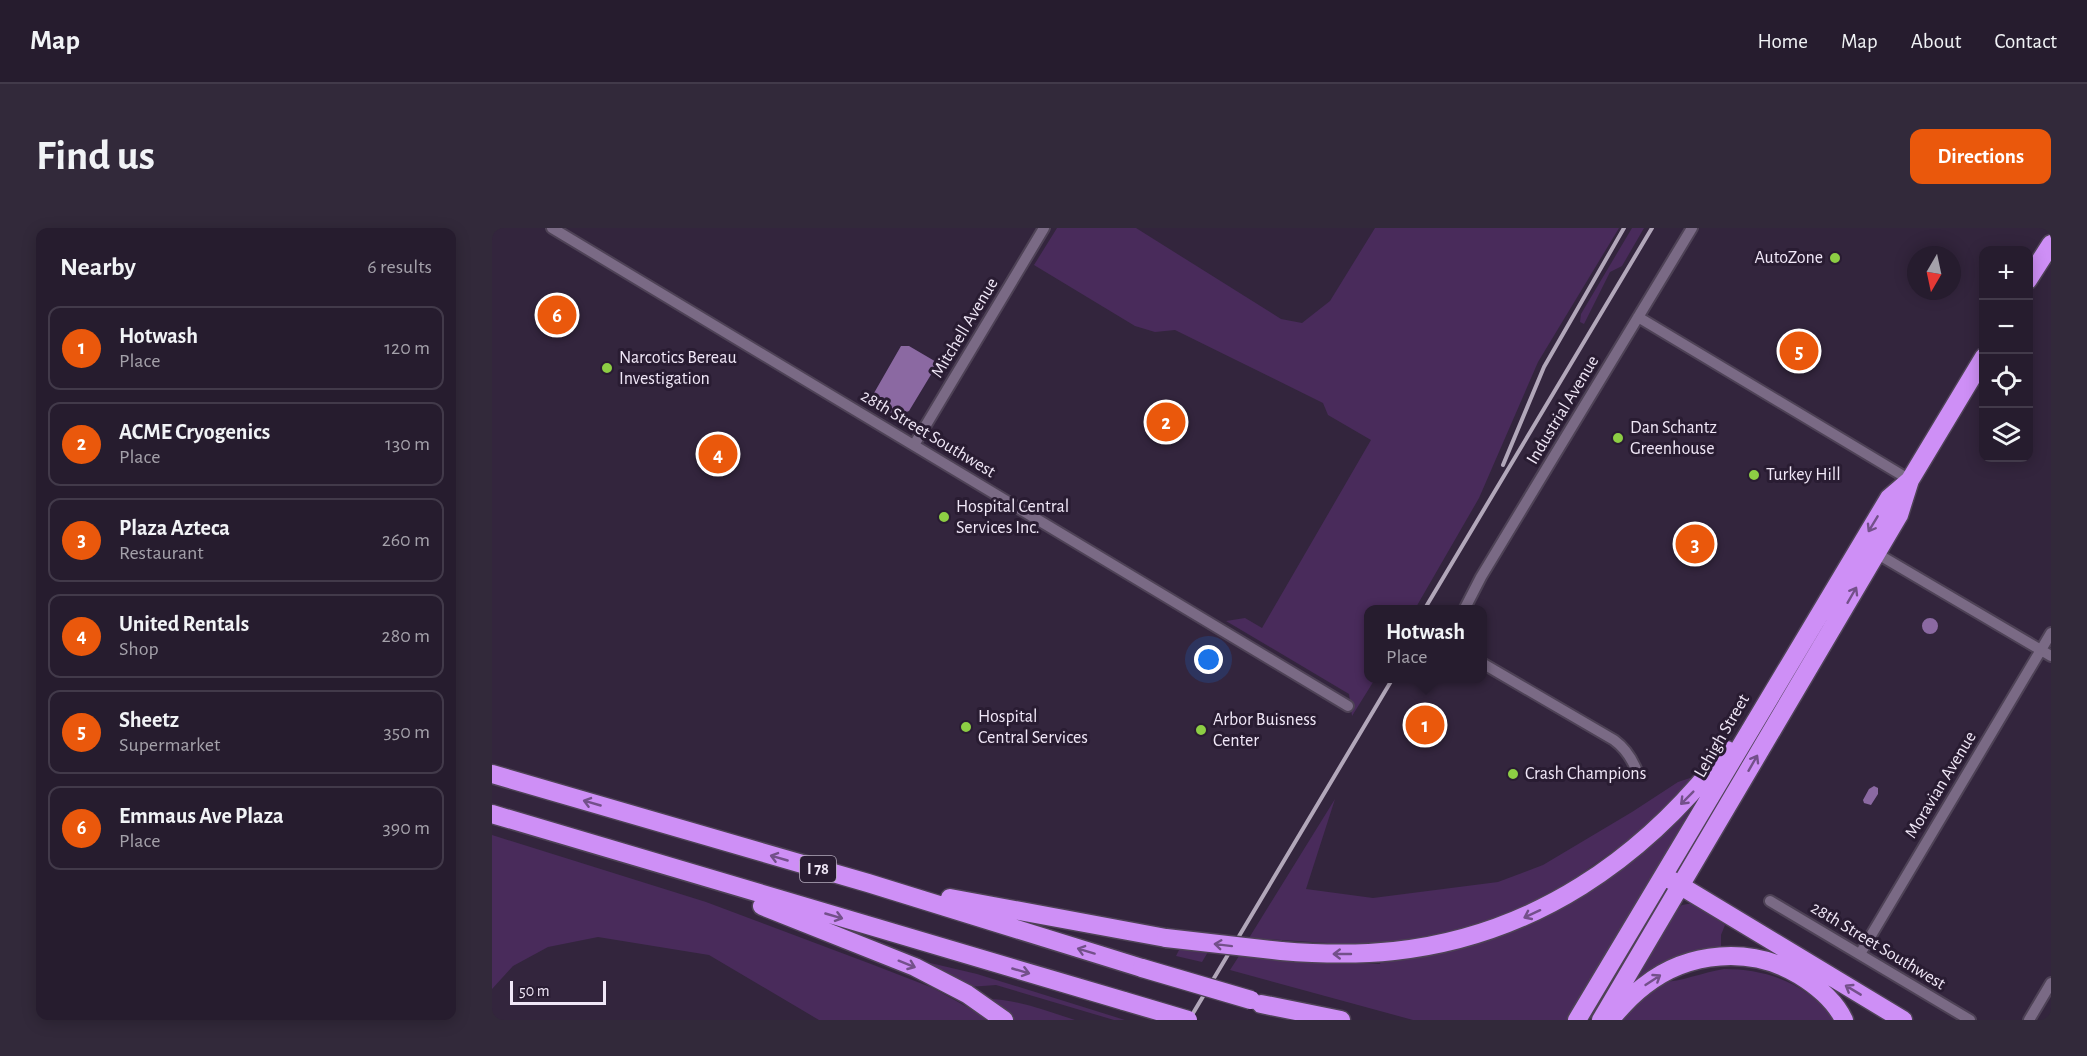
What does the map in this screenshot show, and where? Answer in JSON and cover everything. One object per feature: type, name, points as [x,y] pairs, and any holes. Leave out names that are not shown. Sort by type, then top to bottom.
[{"type":"highway","points":[[2033,272],[2051,244]]},
{"type":"highway","name":"Lehigh Street","points":[[1601,1020],[1899,515],[1910,480],[1979,364]]},
{"type":"highway","name":"Lehigh Street","points":[[1577,1020],[1889,498],[1910,480]]},
{"type":"highway","points":[[868,883],[1166,938],[1281,951],[1370,953],[1423,947],[1487,932],[1514,922],[1570,894],[1622,858],[1690,795],[1775,686]]},
{"type":"highway","name":"I 78","points":[[492,774],[868,883],[1316,1020]]},
{"type":"highway","name":"I 78","points":[[492,814],[1188,1020]]},
{"type":"highway","points":[[657,864],[915,967],[967,994],[1004,1020]]},
{"type":"highway","points":[[1663,875],[1903,1020]]},
{"type":"highway","points":[[1610,1020],[1643,986],[1659,975],[1695,960],[1735,956],[1757,958],[1791,970],[1818,988],[1832,1001],[1844,1020]]},
{"type":"highway","points":[[1256,1002],[1341,1020]]},
{"type":"street","name":"28th Street Southwest","points":[[552,228],[1348,706]]},
{"type":"street","name":"Mitchell Avenue","points":[[914,445],[1044,228]]},
{"type":"street","name":"Industrial Avenue","points":[[1466,605],[1692,228]]},
{"type":"street","points":[[1638,317],[1910,480]]},
{"type":"street","points":[[1876,553],[2051,656]]},
{"type":"street","name":"Moravian Avenue","points":[[1860,954],[2051,633]]},
{"type":"street","points":[[1487,666],[1614,740],[1628,753],[1636,769]]},
{"type":"street","name":"28th Street Southwest","points":[[1770,901],[1970,1020]]},
{"type":"street","points":[[2029,1020],[2051,984]]},
{"type":"shaded area","points":[[1057,228],[1136,228],[1281,319],[1302,323],[1330,301],[1375,228],[1619,228],[1538,362],[1479,498],[1417,605],[1364,605],[1364,683],[1373,683],[1352,716],[1349,694],[1226,621],[1245,618],[1262,628],[1371,440],[1328,415],[1323,403],[1175,330],[1155,332],[1135,326],[1034,265]]},
{"type":"shaded area","points":[[1632,228],[1644,228],[1622,266],[1610,272],[1584,324],[1580,322],[1581,314]]},
{"type":"shaded area","points":[[901,346],[909,346],[938,363],[909,411],[896,416],[870,400]]},
{"type":"shaded area","points":[[1930,618],[1936,620],[1938,626],[1936,632],[1930,634],[1924,632],[1922,626],[1924,620]]},
{"type":"shaded area","points":[[1699,775],[1661,815],[1572,880],[1524,906],[1480,924],[1411,940],[1357,945],[1249,938],[1335,799],[1306,889],[1373,898],[1498,882],[1543,865],[1678,782]]},
{"type":"shaded area","points":[[1874,786],[1878,788],[1878,794],[1871,805],[1864,803],[1863,800],[1869,789]]},
{"type":"shaded area","points":[[1692,805],[1691,808],[1658,870],[1568,1020],[1413,1020],[1230,970],[1239,956],[1303,962],[1380,964],[1381,960],[1511,931]]},
{"type":"shaded area","points":[[492,835],[706,902],[933,988],[986,1020],[819,1020],[709,955],[598,937],[548,947],[513,966],[492,989]]},
{"type":"shaded area","points":[[1693,903],[1725,925],[1721,935],[1721,950],[1636,982],[1673,913],[1682,905]]},
{"type":"shaded area","points":[[1180,948],[1208,952],[1202,962],[1176,956]]},
{"type":"shaded area","points":[[909,958],[977,974],[1125,1020],[1114,1020],[996,985],[969,987]]},
{"type":"shaded area","points":[[1724,969],[1756,972],[1786,981],[1812,997],[1834,1020],[1623,1020],[1629,1011],[1659,982],[1675,981]]},
{"type":"shaded area","points":[[987,999],[1021,1003],[1075,1020],[1014,1020]]},
{"type":"railway","points":[[1503,465],[1544,367],[1624,228]]},
{"type":"railway","points":[[1427,605],[1652,228]]},
{"type":"railway","points":[[1189,1020],[1390,683]]},
{"type":"place","name":"AutoZone","points":[[1835,258]]},
{"type":"place","name":"Emmaus Ave Plaza","points":[[557,315]]},
{"type":"place","name":"Sheetz","points":[[1799,351]]},
{"type":"place","name":"Narcotics Bereau Investigation","points":[[607,368]]},
{"type":"place","name":"ACME Cryogenics","points":[[1166,422]]},
{"type":"place","name":"Dan Schantz Greenhouse","points":[[1618,438]]},
{"type":"place","name":"United Rentals","points":[[718,454]]},
{"type":"place","name":"Turkey Hill","points":[[1754,475]]},
{"type":"place","name":"Hospital Central Services Inc.","points":[[944,517]]},
{"type":"place","name":"Plaza Azteca","points":[[1695,544]]},
{"type":"place","name":"Hotwash","points":[[1425,725]]},
{"type":"place","name":"Hospital Central Services","points":[[966,727]]},
{"type":"place","name":"Arbor Buisness Center","points":[[1201,730]]},
{"type":"place","name":"Crash Champions","points":[[1513,774]]}]
